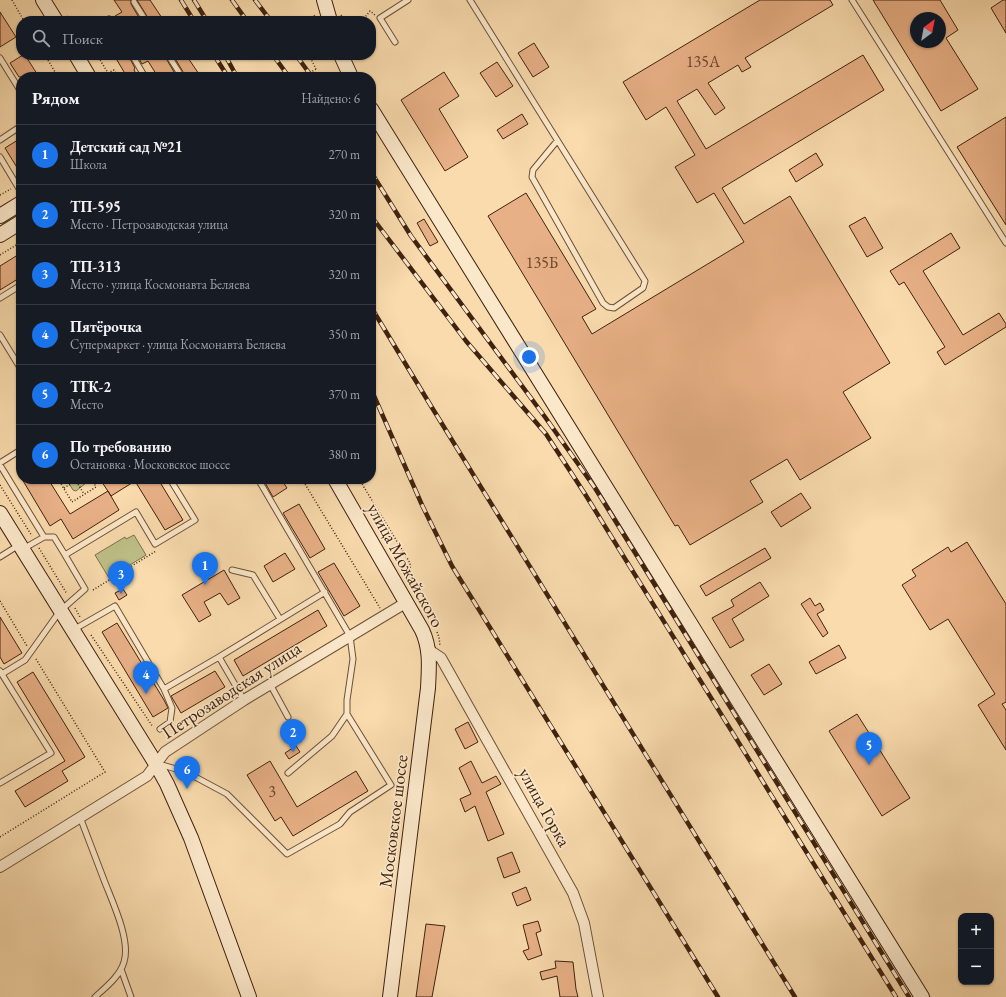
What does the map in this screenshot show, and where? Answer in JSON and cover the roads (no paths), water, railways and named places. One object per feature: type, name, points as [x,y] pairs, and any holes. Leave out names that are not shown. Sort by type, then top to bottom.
[{"type":"street","points":[[324,0],[329,16]]},
{"type":"street","points":[[47,3],[54,16]]},
{"type":"street","points":[[79,60],[86,72]]},
{"type":"street","points":[[343,60],[349,72]]},
{"type":"street","points":[[376,117],[922,997]]},
{"type":"street","points":[[0,216],[16,206]]},
{"type":"street","points":[[0,235],[16,225]]},
{"type":"street","name":"улица Можайского","points":[[338,484],[407,602],[427,640],[429,650]]},
{"type":"street","points":[[0,513],[60,612],[78,628],[167,784],[191,838],[249,997]]},
{"type":"street","name":"Петрозаводская улица","points":[[0,867],[146,776],[165,752],[241,695],[270,684],[407,602]]},
{"type":"street","name":"улица Горка","points":[[429,650],[441,658],[573,893],[584,923],[598,997]]},
{"type":"street","name":"Московское шоссе","points":[[390,997],[428,688],[429,650]]},
{"type":"lane","points":[[395,42],[380,18],[408,0]]},
{"type":"lane","points":[[470,0],[646,281],[643,288],[614,308],[608,307],[603,303],[532,177],[533,170],[557,141]]},
{"type":"lane","points":[[852,0],[1006,243]]},
{"type":"lane","points":[[134,2],[143,16]]},
{"type":"lane","points":[[0,58],[16,84]]},
{"type":"lane","points":[[135,60],[142,72]]},
{"type":"lane","points":[[171,60],[179,72]]},
{"type":"lane","points":[[0,140],[16,129]]},
{"type":"lane","points":[[0,157],[16,184]]},
{"type":"lane","points":[[0,298],[16,288]]},
{"type":"lane","points":[[0,335],[16,361]]},
{"type":"lane","points":[[16,453],[0,464],[44,537]]},
{"type":"lane","points":[[65,555],[136,512],[155,544],[195,520],[173,484]]},
{"type":"lane","points":[[156,764],[186,772],[227,794],[287,854],[340,824],[350,812],[391,785],[347,714],[347,700],[353,659],[350,636],[261,484]]},
{"type":"lane","points":[[0,557],[44,537],[54,537],[86,589],[60,612],[25,660],[1,672],[51,753],[0,783]]},
{"type":"lane","points":[[232,570],[253,575],[280,619]]},
{"type":"lane","points":[[164,689],[324,592]]},
{"type":"lane","points":[[78,628],[115,606],[164,689],[172,708],[170,722],[158,730]]},
{"type":"lane","points":[[219,657],[241,695]]},
{"type":"lane","points":[[270,684],[288,717]]},
{"type":"lane","points":[[288,772],[332,736],[347,714]]},
{"type":"lane","points":[[80,817],[120,924],[126,953],[121,968],[108,985],[95,997]]},
{"type":"lane","points":[[121,968],[131,997]]},
{"type":"railway","points":[[181,0],[191,16]]},
{"type":"railway","points":[[194,0],[204,16]]},
{"type":"railway","points":[[232,0],[243,16]]},
{"type":"railway","points":[[255,0],[267,16]]},
{"type":"railway","points":[[217,60],[225,72]]},
{"type":"railway","points":[[228,60],[234,72]]},
{"type":"railway","points":[[277,60],[285,72]]},
{"type":"railway","points":[[300,60],[308,72]]},
{"type":"railway","points":[[376,180],[411,236],[545,417],[595,488],[909,997]]},
{"type":"railway","points":[[376,223],[466,341],[546,434],[585,494],[896,997]]},
{"type":"railway","points":[[376,315],[795,997]]},
{"type":"railway","points":[[376,400],[422,505],[452,566],[718,997]]},
{"type":"place","name":"Детский сад №21","points":[[205,585]]},
{"type":"place","name":"ТП-313","points":[[121,594]]},
{"type":"place","name":"Пятёрочка","points":[[146,694]]},
{"type":"place","name":"ТП-595","points":[[293,752]]},
{"type":"place","name":"ТГК-2","points":[[869,765]]},
{"type":"place","name":"По требованию","points":[[187,789]]}]
